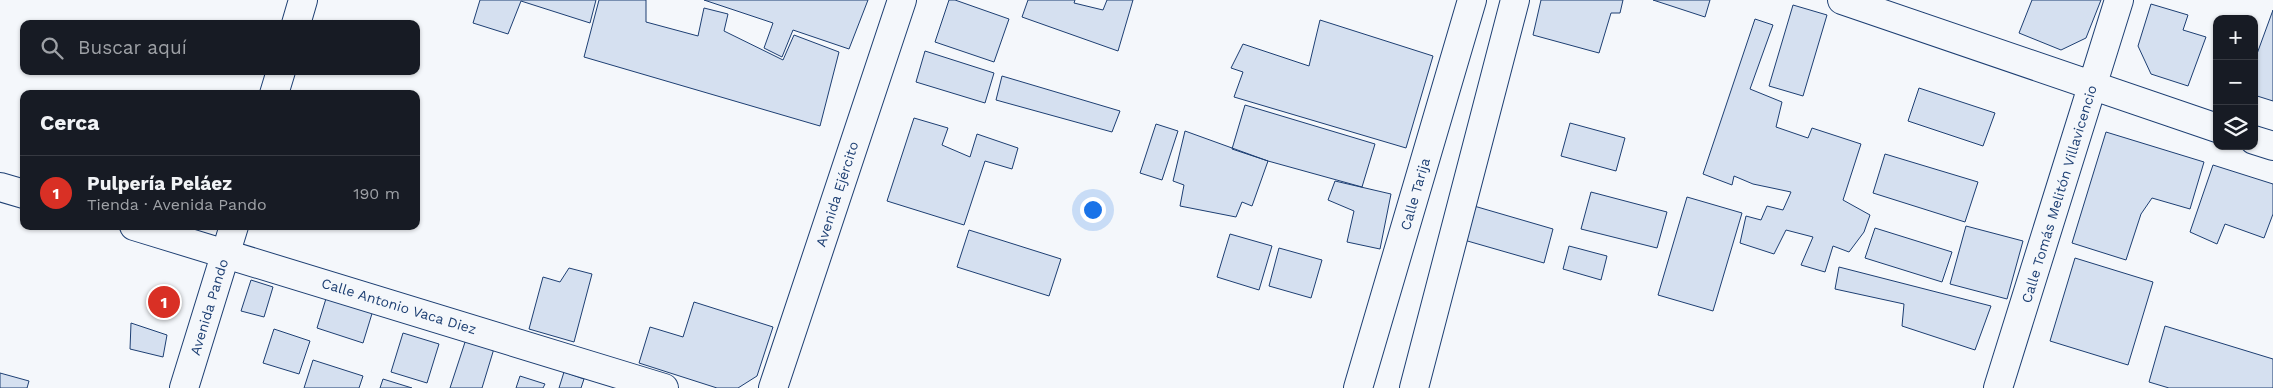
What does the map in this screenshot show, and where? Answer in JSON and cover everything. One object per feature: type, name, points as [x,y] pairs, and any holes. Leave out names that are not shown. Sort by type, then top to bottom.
[{"type":"street","points":[[297,20],[303,0]]},
{"type":"street","name":"Avenida Ejército","points":[[773,388],[902,0]]},
{"type":"street","name":"Calle Tarija","points":[[1358,388],[1472,0]]},
{"type":"street","points":[[1414,388],[1515,0]]},
{"type":"street","points":[[1842,0],[2092,87],[2213,127]]},
{"type":"street","name":"Calle Tomás Melitón Villavicencio","points":[[1998,388],[2119,0]]},
{"type":"street","points":[[275,90],[280,75]]},
{"type":"street","points":[[2258,141],[2273,146]]},
{"type":"street","points":[[0,187],[20,193]]},
{"type":"street","name":"Calle Antonio Vaca Diez","points":[[148,230],[664,388]]},
{"type":"street","name":"Avenida Pando","points":[[184,388],[233,230]]},
{"type":"building","points":[[480,0],[596,0],[590,23],[521,1],[508,34],[473,23]]},
{"type":"building","points":[[599,0],[646,0],[646,22],[698,36],[704,8],[728,14],[724,31],[783,60],[794,35],[839,52],[820,126],[584,57]]},
{"type":"building","points":[[704,0],[868,0],[849,49],[793,30],[782,57],[764,48],[773,23]]},
{"type":"building","points":[[949,0],[955,0],[1009,19],[994,62],[935,42]]},
{"type":"building","points":[[1028,0],[1075,0],[1074,3],[1103,10],[1107,0],[1133,0],[1118,51],[1022,17]]},
{"type":"building","points":[[1541,0],[1623,0],[1620,13],[1611,13],[1599,53],[1533,35]]},
{"type":"building","points":[[1653,0],[1710,0],[1705,17]]},
{"type":"building","points":[[2032,0],[2101,0],[2086,38],[2061,50],[2019,33]]},
{"type":"building","points":[[2151,4],[2188,15],[2183,30],[2206,37],[2188,86],[2151,74],[2138,46]]},
{"type":"building","points":[[1793,5],[1827,15],[1803,96],[1769,86]]},
{"type":"building","points":[[2273,10],[2273,101],[2258,96],[2258,51]]},
{"type":"building","points":[[1755,19],[1773,25],[1750,89],[1782,102],[1776,127],[1808,138],[1812,128],[1861,144],[1843,200],[1870,215],[1864,232],[1849,252],[1833,246],[1825,272],[1801,265],[1813,237],[1786,230],[1774,254],[1740,243],[1746,216],[1761,220],[1767,206],[1783,210],[1791,192],[1753,184],[1734,176],[1732,185],[1703,174]]},
{"type":"building","points":[[1320,20],[1433,56],[1406,148],[1234,97],[1243,72],[1231,68],[1243,44],[1309,66]]},
{"type":"building","points":[[925,51],[994,73],[985,103],[916,82]]},
{"type":"building","points":[[1002,76],[1120,111],[1112,132],[996,100]]},
{"type":"building","points":[[1919,88],[1995,113],[1983,146],[1908,121]]},
{"type":"building","points":[[1245,105],[1375,144],[1362,187],[1232,149]]},
{"type":"building","points":[[914,118],[948,128],[942,145],[970,157],[977,134],[1018,148],[1012,169],[985,161],[964,225],[887,201]]},
{"type":"building","points":[[1570,123],[1625,138],[1616,171],[1561,156]]},
{"type":"building","points":[[1156,124],[1178,131],[1162,180],[1140,173]]},
{"type":"building","points":[[1185,131],[1268,161],[1252,206],[1242,202],[1236,217],[1180,206],[1184,185],[1173,181]]},
{"type":"building","points":[[2106,132],[2204,162],[2190,209],[2152,198],[2141,214],[2126,260],[2072,243]]},
{"type":"building","points":[[1885,154],[1978,182],[1965,222],[1873,193]]},
{"type":"building","points":[[2213,165],[2273,184],[2273,214],[2264,238],[2225,224],[2217,244],[2190,232]]},
{"type":"building","points":[[1335,181],[1391,194],[1380,249],[1347,242],[1354,211],[1328,200]]},
{"type":"building","points":[[1591,192],[1667,212],[1657,248],[1581,229]]},
{"type":"building","points":[[1687,197],[1742,213],[1713,311],[1658,295]]},
{"type":"building","points":[[1474,206],[1553,229],[1544,263],[1464,240]]},
{"type":"building","points":[[1966,226],[2023,241],[2007,299],[1950,284]]},
{"type":"building","points":[[1875,228],[1952,252],[1942,282],[1865,258]]},
{"type":"building","points":[[969,230],[1061,259],[1049,296],[957,267]]},
{"type":"building","points":[[1230,234],[1272,246],[1259,290],[1217,277]]},
{"type":"building","points":[[1569,246],[1607,256],[1601,280],[1563,269]]},
{"type":"building","points":[[1279,248],[1322,260],[1311,298],[1269,286]]},
{"type":"building","points":[[2075,258],[2153,282],[2128,365],[2050,341]]},
{"type":"building","points":[[1839,267],[1991,306],[1975,350],[1902,326],[1904,304],[1835,289]]},
{"type":"building","points":[[569,268],[592,274],[574,342],[529,329],[543,277],[560,282]]},
{"type":"building","points":[[251,280],[273,287],[264,317],[241,311]]},
{"type":"building","points":[[328,292],[374,307],[363,343],[317,328]]},
{"type":"building","points":[[694,302],[773,327],[757,376],[738,388],[717,388],[639,363],[650,327],[683,337]]},
{"type":"building","points":[[131,323],[167,335],[163,357],[130,349]]},
{"type":"building","points":[[2165,326],[2273,359],[2273,388],[2169,388],[2149,382]]},
{"type":"building","points":[[274,329],[310,341],[299,374],[263,363]]},
{"type":"building","points":[[403,333],[439,344],[427,383],[391,372]]},
{"type":"building","points":[[468,333],[496,342],[482,388],[450,388]]},
{"type":"building","points":[[313,360],[363,376],[359,388],[304,388]]},
{"type":"building","points":[[564,372],[584,379],[581,388],[559,388]]},
{"type":"building","points":[[0,373],[29,381],[27,388],[0,388]]},
{"type":"building","points":[[520,376],[545,384],[543,388],[516,388]]},
{"type":"building","points":[[383,379],[412,388],[380,388]]},
{"type":"place","name":"Pulpería Peláez","points":[[164,302]]}]
